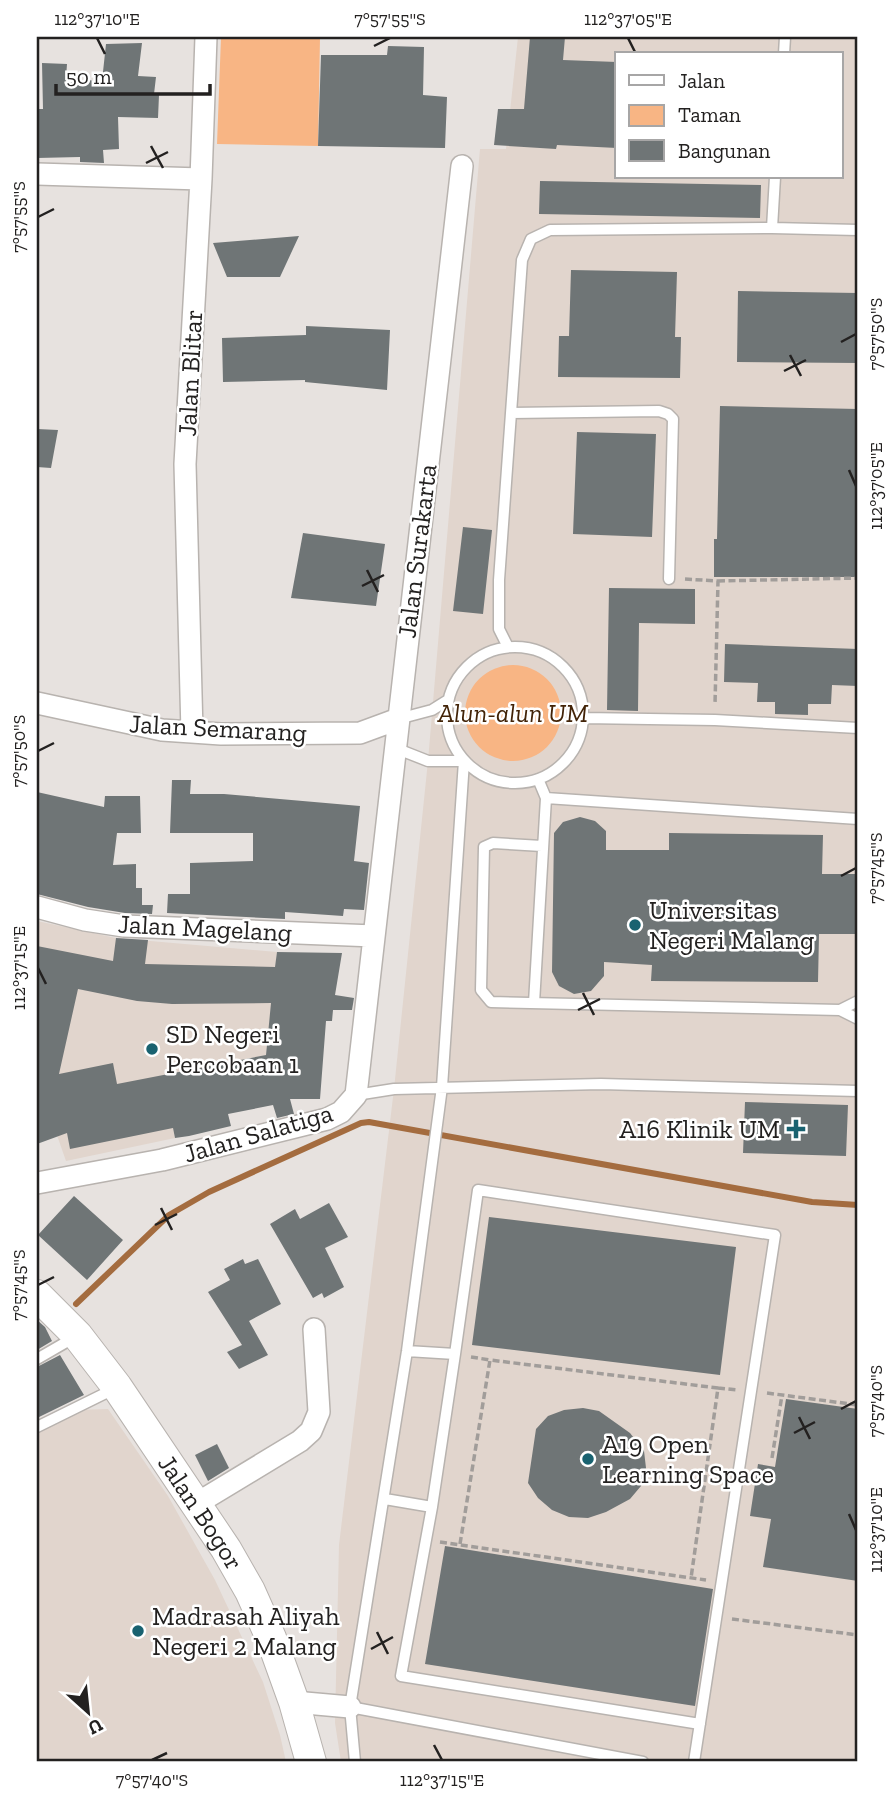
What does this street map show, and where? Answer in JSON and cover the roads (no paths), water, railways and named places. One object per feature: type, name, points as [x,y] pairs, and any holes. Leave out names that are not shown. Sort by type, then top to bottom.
[{"type":"main road","name":"Jalan Bogor","points":[[37,1295],[77,1335],[117,1387],[196,1504],[250,1591],[271,1638],[294,1702],[311,1762]]},
{"type":"street","name":"Jalan Blitar","points":[[192,732],[185,464],[206,37]]},
{"type":"street","name":"Jalan Surakarta","points":[[374,936],[462,166]]},
{"type":"street","points":[[37,174],[201,178]]},
{"type":"street","name":"Jalan Semarang","points":[[37,703],[118,722],[192,732],[267,735],[360,733],[398,719]]},
{"type":"street","name":"Jalan Semarang","points":[[360,733],[395,748]]},
{"type":"street","name":"Jalan Magelang","points":[[37,907],[85,920],[124,926],[374,936]]},
{"type":"street","name":"Jalan Salatiga","points":[[37,1183],[162,1160],[327,1119],[341,1112],[356,1095],[374,936]]},
{"type":"street","points":[[196,1504],[312,1431],[319,1412],[314,1329]]},
{"type":"street","points":[[294,1702],[350,1706]]},
{"type":"lane","points":[[772,228],[775,178]]},
{"type":"lane","points":[[508,647],[499,629],[499,580],[522,260],[531,239],[550,230],[858,230]]},
{"type":"lane","points":[[512,413],[659,411],[673,419],[669,579]]},
{"type":"lane","points":[[508,647],[537,650],[562,665],[579,689],[583,718],[581,732],[561,765],[538,779],[522,782],[498,781],[476,771],[464,761],[450,739],[446,713],[448,700],[453,684],[476,658],[508,647]]},
{"type":"lane","name":"Jalan Semarang","points":[[398,719],[432,710],[448,700]]},
{"type":"lane","points":[[583,718],[715,720],[858,728]]},
{"type":"lane","name":"Jalan Semarang","points":[[395,748],[428,761],[464,761]]},
{"type":"lane","points":[[355,1762],[350,1706],[407,1351],[442,1087],[464,761]]},
{"type":"lane","points":[[534,1003],[546,798],[538,779]]},
{"type":"lane","points":[[546,798],[858,819]]},
{"type":"lane","points":[[542,846],[489,843],[484,851],[481,990],[491,1002],[840,1010],[858,1019]]},
{"type":"lane","points":[[840,1010],[858,1000]]},
{"type":"lane","points":[[356,1095],[394,1089],[612,1084],[858,1091]]},
{"type":"lane","points":[[694,1762],[700,1724],[716,1617],[722,1583],[775,1235],[478,1191],[432,1507],[401,1676],[700,1724]]},
{"type":"lane","points":[[37,1359],[77,1335]]},
{"type":"lane","points":[[407,1351],[455,1354]]},
{"type":"lane","points":[[37,1427],[117,1387]]},
{"type":"lane","points":[[384,1499],[432,1507]]},
{"type":"lane","points":[[350,1706],[643,1762]]},
{"type":"waterway","points":[[76,1304],[169,1215],[209,1192],[361,1123],[369,1122],[812,1202],[858,1205]]},
{"type":"place","name":"Universitas Negeri Malang","points":[[635,925]]},
{"type":"place","name":"SD Negeri Percobaan 1","points":[[152,1049]]},
{"type":"place","name":"A16 Klinik UM","points":[[796,1129]]},
{"type":"place","name":"A19 Open Learning Space","points":[[588,1459]]},
{"type":"place","name":"Madrasah Aliyah Negeri 2 Malang","points":[[138,1631]]},
{"type":"park label","name":"Alun-alun UM","points":[[513,713]]}]
